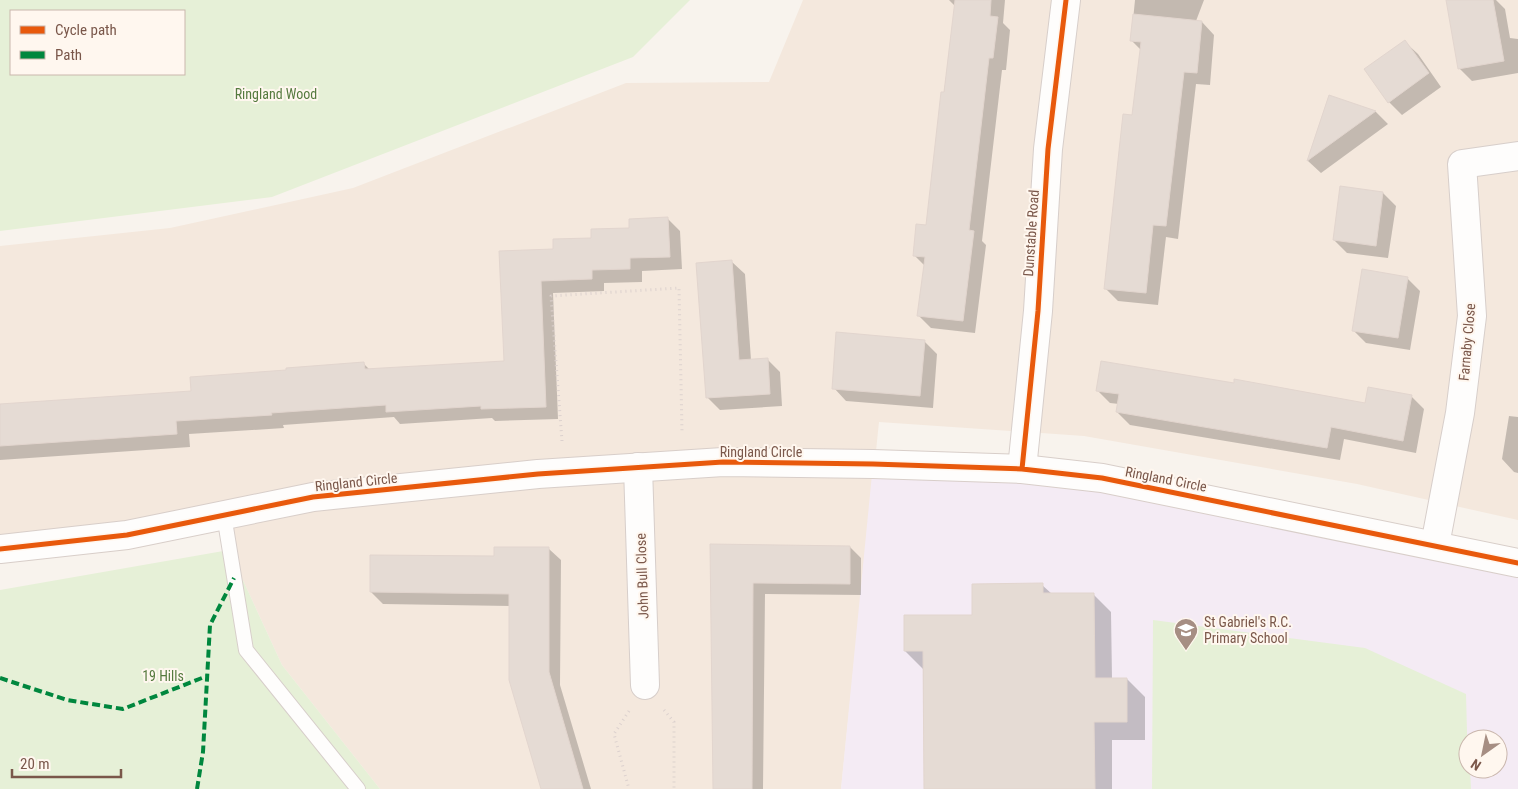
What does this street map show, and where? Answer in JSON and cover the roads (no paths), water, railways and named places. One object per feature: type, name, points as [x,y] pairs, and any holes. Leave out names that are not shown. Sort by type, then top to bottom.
[{"type":"street","name":"Dunstable Road","points":[[1022,469],[1038,312],[1048,149],[1066,0]]},
{"type":"street","name":"Farnaby Close","points":[[1435,545],[1456,440],[1472,316],[1462,164],[1518,156]]},
{"type":"street","name":"Ringland Circle","points":[[0,550],[127,535],[314,497],[565,472],[723,462],[873,464],[1022,469],[1102,478],[1518,563]]},
{"type":"street","name":"John Bull Close","points":[[638,467],[645,686]]},
{"type":"lane","points":[[224,516],[246,650],[358,789]]},
{"type":"place","name":"St Gabriel's R.C. Primary School","points":[[1186,651]]},
{"type":"park label","name":"Ringland Wood","points":[[276,94]]},
{"type":"park label","name":"19 Hills","points":[[163,676]]}]
